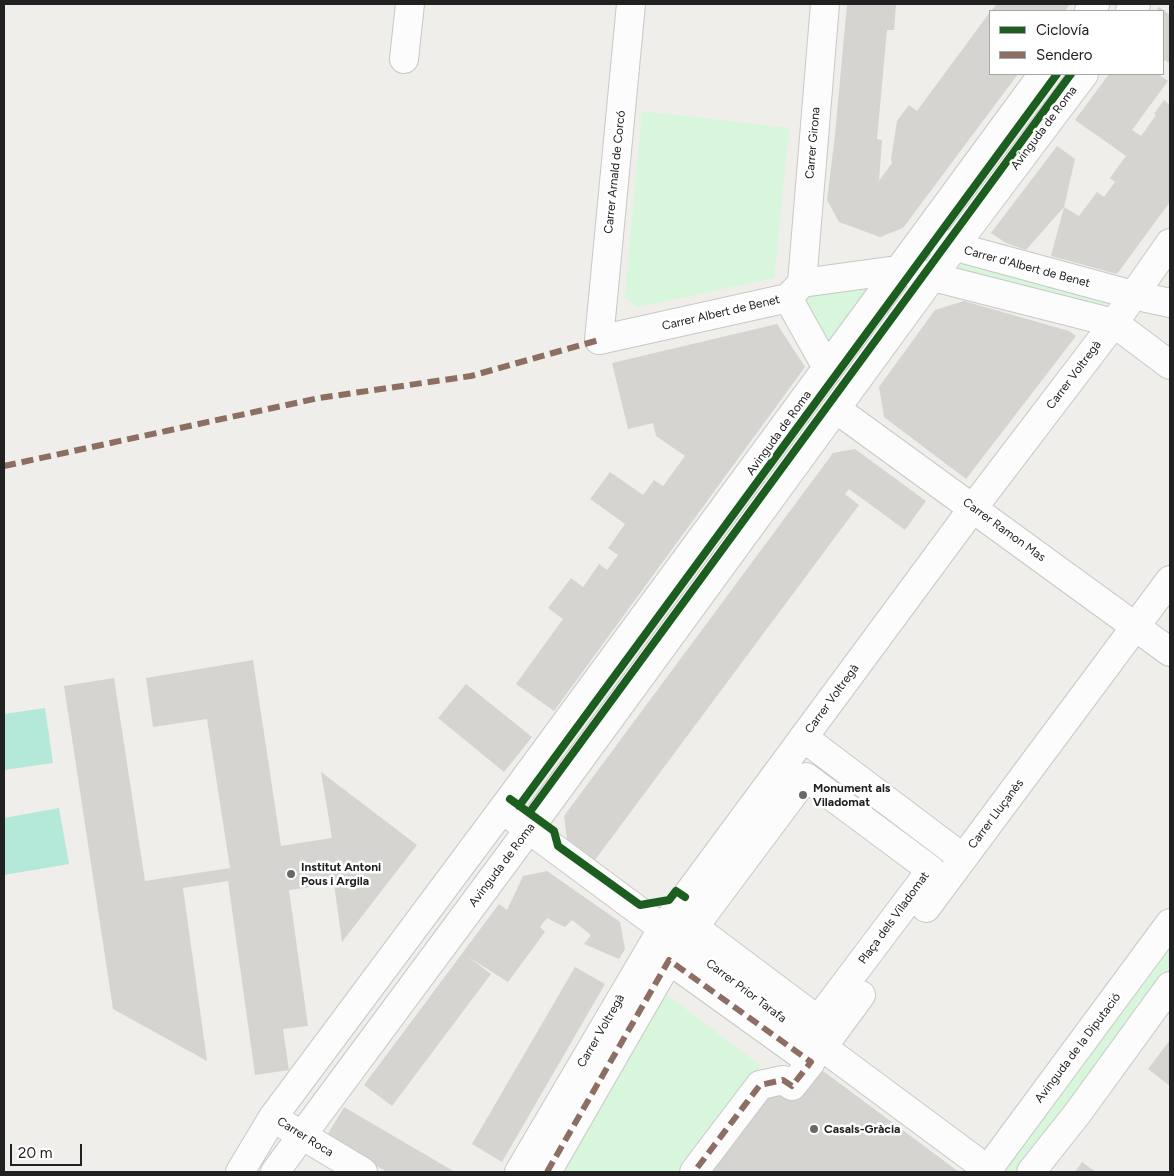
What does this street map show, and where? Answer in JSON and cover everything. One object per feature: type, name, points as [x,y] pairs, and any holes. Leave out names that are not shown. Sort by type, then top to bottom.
[{"type":"street","points":[[404,59],[410,4]]},
{"type":"street","name":"Carrer Arnald de Corcó","points":[[598,340],[631,4]]},
{"type":"street","name":"Carrer Girona","points":[[795,290],[825,4]]},
{"type":"street","name":"Avinguda de Roma","points":[[245,1164],[273,1117],[502,810],[1042,75]]},
{"type":"street","name":"Avinguda de Roma","points":[[277,1172],[301,1134],[529,829],[934,277],[954,247],[1083,75]]},
{"type":"street","name":"Carrer d'Albert de Benet","points":[[922,238],[1133,295]]},
{"type":"street","name":"Carrer Voltregà","points":[[519,1172],[662,929],[973,508],[1114,323],[1170,243]]},
{"type":"street","points":[[898,270],[934,277],[1114,323],[1170,361]]},
{"type":"street","name":"Carrer Albert de Benet","points":[[598,340],[795,290],[898,270]]},
{"type":"street","points":[[795,290],[827,368]]},
{"type":"street","points":[[1133,295],[1170,303]]},
{"type":"street","name":"Carrer Ramon Mas","points":[[836,409],[1170,652]]},
{"type":"street","name":"Carrer Lluçanès","points":[[822,1048],[1170,580]]},
{"type":"street","points":[[804,738],[963,858]]},
{"type":"street","name":"Plaça dels Viladomat","points":[[806,777],[930,870],[818,1020],[694,926],[806,777]]},
{"type":"street","name":"Carrer Prior Tarafa","points":[[502,810],[988,1172]]},
{"type":"street","name":"Avinguda de la Diputació","points":[[988,1172],[1170,924]]},
{"type":"street","points":[[547,1172],[669,960],[811,1062],[792,1086],[783,1080],[760,1085],[694,1172]]},
{"type":"street","points":[[1031,1172],[1077,1114],[1170,986]]},
{"type":"street","name":"Carrer Roca","points":[[273,1117],[363,1172]]},
{"type":"street","points":[[245,1164],[277,1172]]},
{"type":"green space","points":[[642,111],[789,128],[774,278],[637,307],[625,297]]},
{"type":"green space","points":[[957,258],[1107,300],[1100,309],[948,271]]},
{"type":"green space","points":[[887,282],[831,352],[803,300],[808,291]]},
{"type":"green space","points":[[45,708],[53,763],[4,770],[4,714]]},
{"type":"green space","points":[[59,808],[69,864],[4,875],[4,818]]},
{"type":"green space","points":[[1170,939],[1170,969],[1021,1172],[1006,1172],[999,1167]]},
{"type":"green space","points":[[664,993],[761,1066],[681,1172],[561,1172]]},
{"type":"building","points":[[847,4],[896,4],[894,30],[887,30],[877,139],[882,140],[879,181],[892,163],[897,121],[909,105],[917,111],[989,13],[989,75],[1017,75],[903,228],[880,237],[839,222],[827,200]]},
{"type":"building","points":[[997,4],[1070,4],[1066,10],[992,10]]},
{"type":"building","points":[[1164,11],[1170,15],[1170,64],[1165,60],[1164,62]]},
{"type":"building","points":[[1108,75],[1159,75],[1168,81],[1132,130],[1141,136],[1164,100],[1170,105],[1170,202],[1117,274],[1051,256],[1064,207],[1079,216],[1097,192],[1104,197],[1115,182],[1110,178],[1126,156],[1075,120]]},
{"type":"building","points":[[1057,146],[1075,159],[1064,207],[1026,250],[1006,243],[991,233]]},
{"type":"building","points":[[964,301],[1069,331],[1076,336],[966,479],[884,417],[879,387],[935,310]]},
{"type":"building","points":[[777,324],[805,367],[554,711],[516,684],[563,619],[548,608],[571,578],[583,587],[599,564],[607,570],[618,555],[608,548],[625,524],[590,499],[610,472],[643,495],[654,480],[663,486],[685,456],[656,436],[653,423],[628,429],[612,363]]},
{"type":"building","points":[[855,449],[926,501],[905,530],[849,489],[845,494],[859,505],[595,860],[567,839],[564,816],[833,453]]},
{"type":"building","name":"Institut Antoni Pous i Argila","points":[[253,660],[281,846],[332,838],[321,772],[417,845],[342,942],[334,884],[289,890],[308,1026],[283,1029],[289,1070],[255,1075],[228,881],[183,888],[207,1061],[113,1009],[64,686],[114,678],[145,881],[230,868],[207,719],[153,727],[146,678]]},
{"type":"building","points":[[466,684],[532,737],[504,772],[438,718]]},
{"type":"building","points":[[547,871],[620,922],[625,949],[619,959],[584,944],[591,935],[572,920],[565,927],[547,918],[540,927],[545,932],[508,982],[467,956],[491,974],[392,1106],[364,1085],[499,904],[507,910],[523,876]]},
{"type":"building","points":[[575,967],[605,984],[502,1162],[472,1144]]},
{"type":"building","points":[[1170,1040],[1170,1086],[1148,1069]]},
{"type":"building","name":"Casals-Gràcia","points":[[811,1062],[959,1172],[694,1172],[760,1085]]},
{"type":"building","points":[[344,1107],[455,1172],[387,1172],[326,1137]]},
{"type":"building","points":[[1082,1162],[1096,1172],[1075,1172]]},
{"type":"marked path","points":[[4,466],[319,398],[471,376],[599,340]]},
{"type":"marked path","points":[[547,1172],[669,960],[811,1062],[792,1086],[783,1080],[760,1085],[694,1172]]},
{"type":"cycle path","points":[[519,806],[1056,75]]},
{"type":"cycle path","points":[[529,813],[1070,75]]},
{"type":"cycle path","points":[[510,799],[554,831],[558,846],[640,905],[669,900],[676,891],[685,897]]},
{"type":"place","name":"Monument als Viladomat","points":[[803,795]]},
{"type":"place","name":"Institut Antoni Pous i Argila","points":[[291,874]]},
{"type":"place","name":"Casals-Gràcia","points":[[814,1129]]}]
